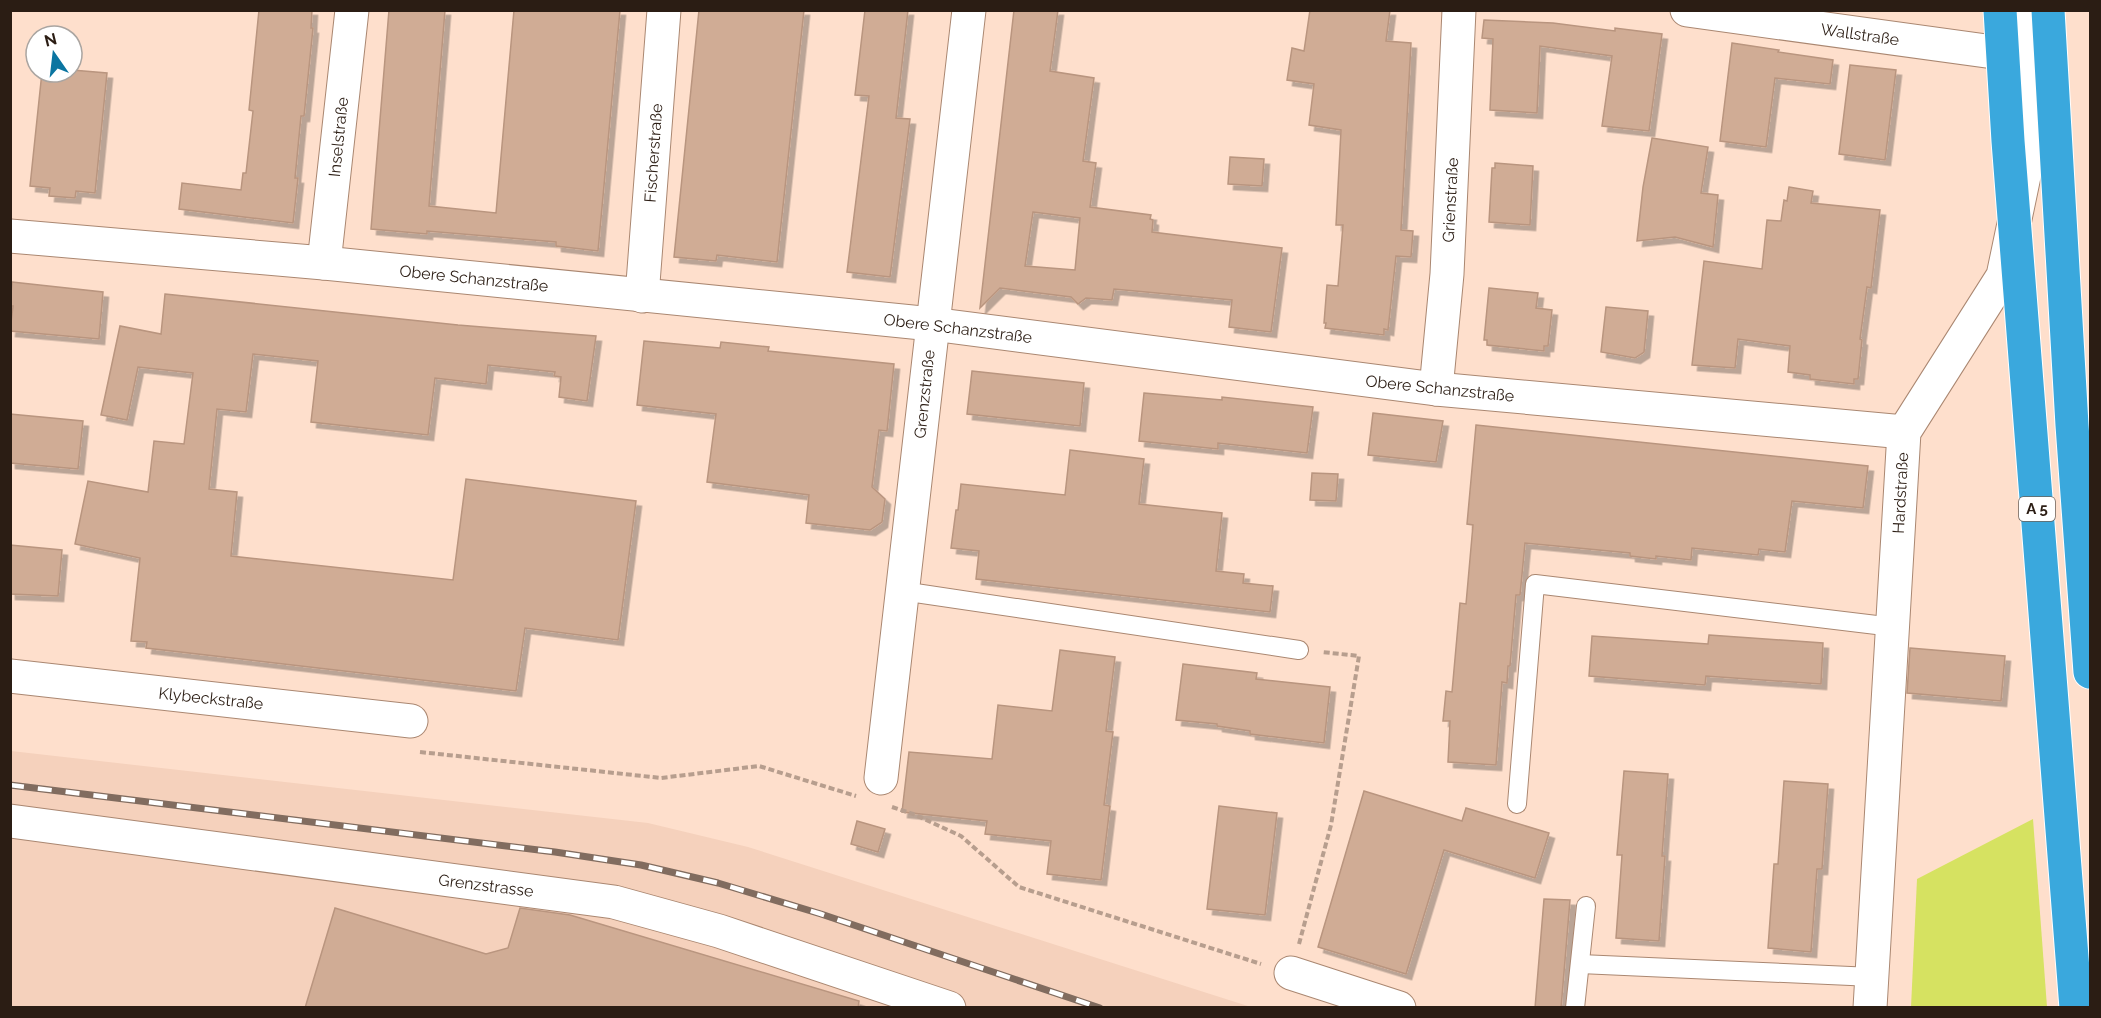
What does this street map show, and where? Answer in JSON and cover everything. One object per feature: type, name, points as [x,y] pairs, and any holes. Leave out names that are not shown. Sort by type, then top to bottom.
[{"type":"highway","name":"A 5","points":[[2000,10],[2010,177],[2076,1008]]},
{"type":"highway","name":"A 5","points":[[2048,10],[2072,425],[2091,672]]},
{"type":"street","name":"Inselstraße","points":[[324,263],[352,10]]},
{"type":"street","name":"Fischerstraße","points":[[642,296],[664,10]]},
{"type":"street","name":"Grenzstraße","points":[[875,793],[902,591],[969,10]]},
{"type":"street","name":"Grienstraße","points":[[1436,389],[1447,274],[1459,10]]},
{"type":"street","name":"Wallstraße","points":[[1687,10],[2032,57]]},
{"type":"street","name":"Hardstraße","points":[[1871,992],[1904,432],[2003,276],[2037,114],[2029,10]]},
{"type":"street","name":"Obere Schanzstraße","points":[[10,236],[324,263],[932,324],[1436,389],[1904,432]]},
{"type":"street","name":"Klybeckstraße","points":[[10,676],[412,736]]},
{"type":"street","name":"Grenzstrasse","points":[[10,821],[614,902],[719,931],[949,1008]]},
{"type":"street","points":[[1292,973],[1399,1008]]},
{"type":"lane","points":[[1517,804],[1535,584],[1893,627]]},
{"type":"lane","points":[[902,591],[1299,650]]},
{"type":"lane","points":[[1575,1008],[1586,906]]},
{"type":"lane","points":[[1580,964],[1871,992]]},
{"type":"path","points":[[412,736],[661,778],[759,766],[875,793],[961,836],[1019,887],[1292,973],[1331,825],[1359,656],[1299,650]]},
{"type":"shaded area","points":[[11,751],[648,823],[748,847],[1251,1007],[11,1008]]},
{"type":"green space","points":[[2033,819],[2047,1007],[1911,1007],[1917,879]]},
{"type":"building","points":[[259,10],[312,10],[311,28],[313,28],[304,116],[301,116],[293,223],[179,209],[182,183],[241,190],[243,173],[246,173],[253,111],[249,110]]},
{"type":"building","points":[[389,10],[445,10],[429,206],[496,213],[514,10],[620,10],[598,251],[556,246],[556,242],[427,231],[427,234],[371,229]]},
{"type":"building","points":[[699,10],[804,10],[777,262],[717,255],[716,261],[674,257]]},
{"type":"building","points":[[865,10],[908,10],[896,118],[910,119],[890,277],[847,272],[869,96],[855,95]]},
{"type":"building","points":[[1014,10],[1058,10],[1050,71],[1094,78],[1083,161],[1096,163],[1090,207],[1151,215],[1152,232],[1282,248],[1271,332],[1229,327],[1232,300],[1114,289],[1112,300],[1086,298],[1078,304],[1071,297],[1000,288],[980,308]],"holes":[[[1033,212],[1080,218],[1075,270],[1025,266]]]},
{"type":"building","points":[[1310,10],[1390,10],[1386,41],[1411,43],[1401,230],[1413,231],[1411,257],[1396,256],[1388,330],[1384,329],[1384,335],[1325,328],[1327,285],[1338,286],[1343,225],[1336,225],[1341,130],[1309,125],[1314,84],[1287,80],[1292,48],[1304,51]]},
{"type":"building","points":[[1484,20],[1553,23],[1662,34],[1649,131],[1602,126],[1612,56],[1540,46],[1537,113],[1490,110],[1493,39],[1482,38]]},
{"type":"building","points":[[1732,43],[1833,60],[1830,84],[1775,78],[1766,147],[1720,141]]},
{"type":"building","points":[[1850,65],[1896,70],[1885,160],[1839,154]]},
{"type":"building","points":[[84,71],[107,73],[95,193],[76,191],[75,198],[49,196],[50,188],[30,186],[41,84],[84,84]]},
{"type":"building","points":[[1652,138],[1708,147],[1701,193],[1718,195],[1713,247],[1675,237],[1637,241],[1643,187]]},
{"type":"building","points":[[1230,157],[1264,159],[1262,186],[1228,184]]},
{"type":"building","points":[[1495,163],[1533,166],[1530,225],[1489,222],[1492,168],[1495,168]]},
{"type":"building","points":[[1789,187],[1813,191],[1811,203],[1880,210],[1871,288],[1867,287],[1860,339],[1862,340],[1858,379],[1854,379],[1854,384],[1810,379],[1810,375],[1788,372],[1790,346],[1738,339],[1735,368],[1692,365],[1704,261],[1762,269],[1767,220],[1781,221],[1784,200],[1787,201]]},
{"type":"building","points":[[12,282],[103,292],[99,339],[10,331],[13,306],[10,306]]},
{"type":"building","points":[[1489,288],[1538,293],[1536,308],[1552,310],[1548,346],[1544,346],[1544,351],[1487,345],[1487,340],[1484,340]]},
{"type":"building","points":[[165,294],[458,325],[596,336],[587,401],[559,397],[561,377],[554,376],[555,372],[488,365],[486,384],[435,378],[428,435],[311,422],[318,361],[253,354],[246,412],[217,409],[209,489],[237,492],[231,556],[453,580],[466,479],[636,501],[618,640],[525,628],[516,691],[146,648],[147,642],[131,641],[140,558],[75,544],[88,481],[148,492],[154,441],[184,444],[193,373],[138,367],[127,420],[101,415],[120,326],[161,334]]},
{"type":"building","points":[[1606,307],[1648,311],[1644,352],[1635,358],[1601,352]]},
{"type":"building","points":[[644,341],[720,348],[721,342],[769,347],[768,351],[894,364],[887,431],[879,430],[872,487],[885,499],[882,522],[870,530],[806,523],[809,495],[707,482],[716,414],[637,405]]},
{"type":"building","points":[[972,371],[1084,383],[1080,426],[967,414]]},
{"type":"building","points":[[1144,393],[1222,400],[1222,397],[1313,407],[1307,453],[1218,443],[1218,449],[1139,441]]},
{"type":"building","points":[[1373,413],[1443,421],[1436,462],[1368,455]]},
{"type":"building","points":[[10,414],[83,421],[78,469],[10,463]]},
{"type":"building","points":[[1476,425],[1868,466],[1863,508],[1792,501],[1785,552],[1759,549],[1758,555],[1692,548],[1691,560],[1656,556],[1656,559],[1630,556],[1630,553],[1525,543],[1520,595],[1516,595],[1510,666],[1508,666],[1507,683],[1502,682],[1496,765],[1448,762],[1450,721],[1443,721],[1446,691],[1452,692],[1460,603],[1466,604],[1473,525],[1467,524]]},
{"type":"building","points":[[1070,450],[1144,459],[1139,504],[1222,513],[1216,571],[1244,574],[1243,583],[1273,586],[1270,612],[976,579],[979,551],[951,548],[961,484],[1065,495]]},
{"type":"building","points":[[1312,473],[1338,474],[1336,501],[1310,500]]},
{"type":"building","points":[[10,545],[62,550],[58,596],[10,594]]},
{"type":"building","points":[[1709,635],[1823,643],[1821,684],[1706,676],[1705,685],[1589,676],[1592,636],[1708,644]]},
{"type":"building","points":[[1910,648],[2005,656],[2001,701],[1907,693]]},
{"type":"building","points":[[1060,650],[1115,657],[1106,731],[1113,732],[1104,805],[1110,806],[1101,880],[1047,874],[1051,841],[985,834],[987,821],[902,812],[909,752],[992,759],[998,705],[1052,711]]},
{"type":"building","points":[[1183,664],[1257,673],[1256,679],[1330,687],[1324,743],[1250,734],[1250,731],[1217,726],[1217,724],[1176,720]]},
{"type":"building","points":[[1624,771],[1668,774],[1659,941],[1616,938],[1622,855],[1617,855]]},
{"type":"building","points":[[1784,781],[1828,784],[1822,869],[1817,869],[1811,952],[1768,948],[1774,864],[1778,864]]},
{"type":"building","points":[[1364,791],[1462,821],[1466,808],[1549,833],[1535,878],[1444,850],[1406,974],[1318,947]]},
{"type":"building","points":[[1219,806],[1277,813],[1265,915],[1207,909]]},
{"type":"building","points":[[857,821],[885,829],[878,852],[851,844]]},
{"type":"building","points":[[1544,899],[1570,900],[1561,1008],[1535,1008]]},
{"type":"building","points":[[335,908],[486,954],[508,948],[520,908],[570,915],[859,1001],[858,1008],[305,1008]]},
{"type":"railway","points":[[10,785],[555,852],[641,865],[718,883],[821,914],[1100,1008]]}]
